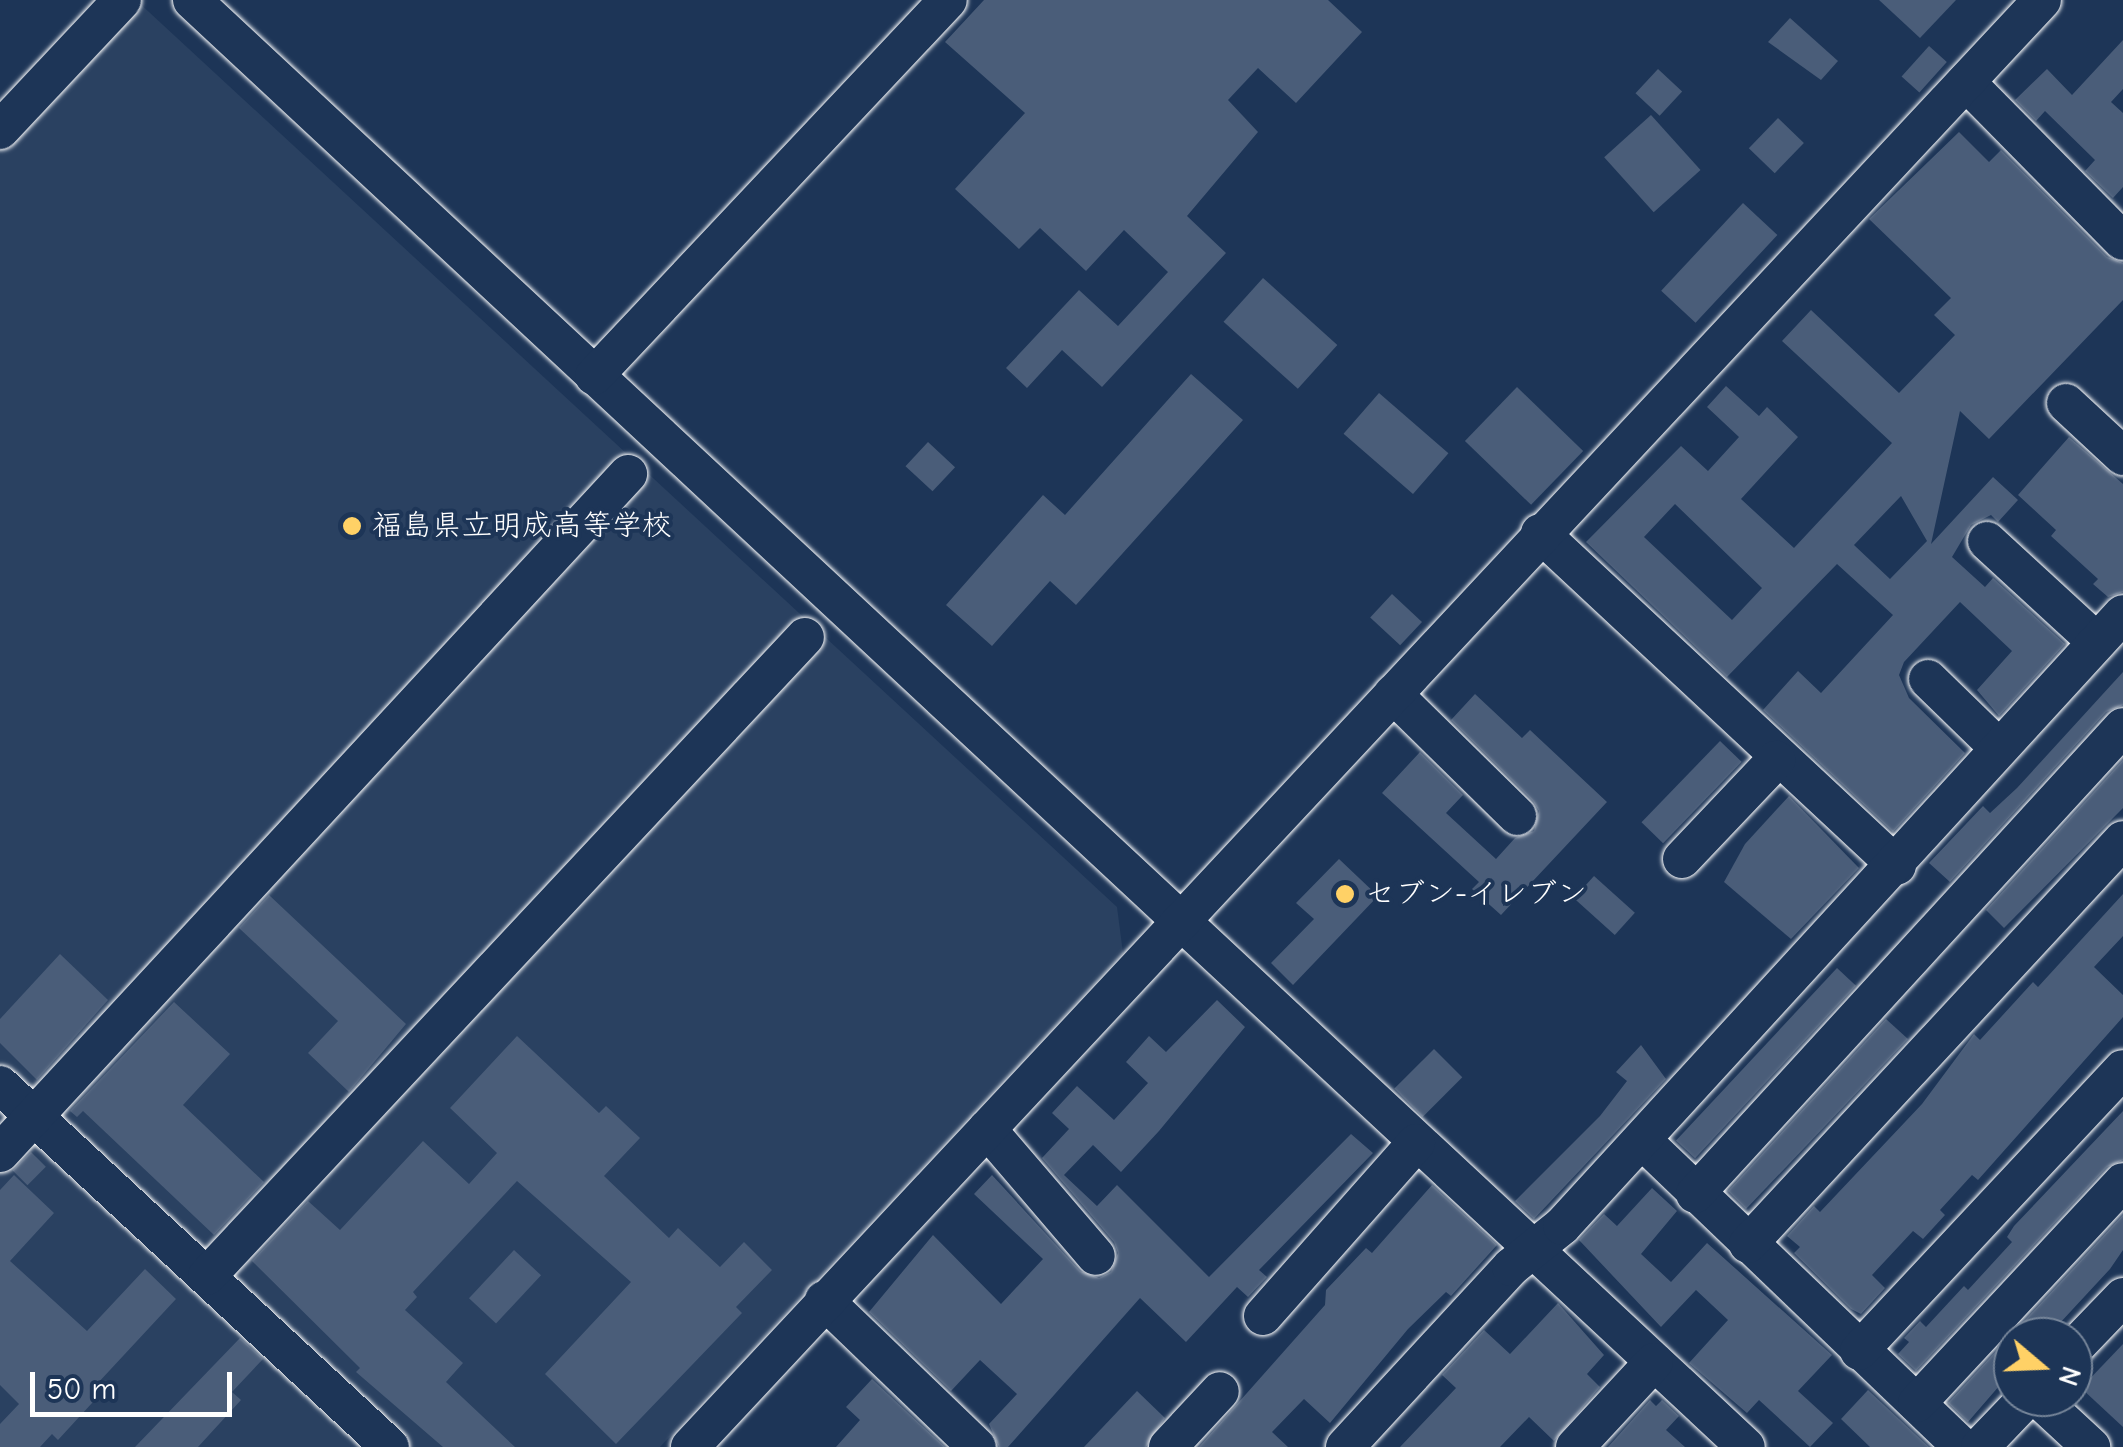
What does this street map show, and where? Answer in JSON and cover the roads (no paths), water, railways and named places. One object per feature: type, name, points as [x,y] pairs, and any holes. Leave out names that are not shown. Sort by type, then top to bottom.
[{"type":"street","points":[[0,130],[122,0]]},
{"type":"street","points":[[192,0],[1746,1447]]},
{"type":"street","points":[[594,376],[948,0]]},
{"type":"street","points":[[690,1447],[2042,0]]},
{"type":"street","points":[[1966,82],[2119,230]]},
{"type":"street","points":[[2066,404],[2123,456]]},
{"type":"street","points":[[0,1153],[628,474]]},
{"type":"street","points":[[1540,533],[1776,760],[1898,866]]},
{"type":"street","points":[[1987,541],[2097,642]]},
{"type":"street","points":[[1345,1447],[1533,1248],[1562,1226],[1898,866],[1999,748],[2123,614]]},
{"type":"street","points":[[206,1276],[805,636]]},
{"type":"street","points":[[1928,680],[1999,748]]},
{"type":"street","points":[[1393,694],[1517,816]]},
{"type":"street","points":[[1695,1194],[2123,727]]},
{"type":"street","points":[[1682,859],[1776,760]]},
{"type":"street","points":[[1748,1244],[2123,840]]},
{"type":"street","points":[[1859,1351],[2123,1069]]},
{"type":"street","points":[[0,1085],[390,1447]]},
{"type":"street","points":[[987,1129],[1096,1256]]},
{"type":"street","points":[[1642,1140],[1962,1447]]},
{"type":"street","points":[[1263,1316],[1416,1143]]},
{"type":"street","points":[[1916,1404],[2123,1182]]},
{"type":"street","points":[[2093,1329],[2122,1299]]},
{"type":"street","points":[[824,1300],[977,1447]]},
{"type":"street","points":[[1575,1447],[1654,1362]]},
{"type":"street","points":[[1168,1447],[1220,1391]]},
{"type":"street","points":[[1980,1447],[2009,1417]]},
{"type":"street","points":[[2059,1417],[2091,1447]]},
{"type":"place","name":"福島県立明成高等学校","points":[[352,526]]},
{"type":"place","name":"セブン-イレブン","points":[[1345,894]]}]
